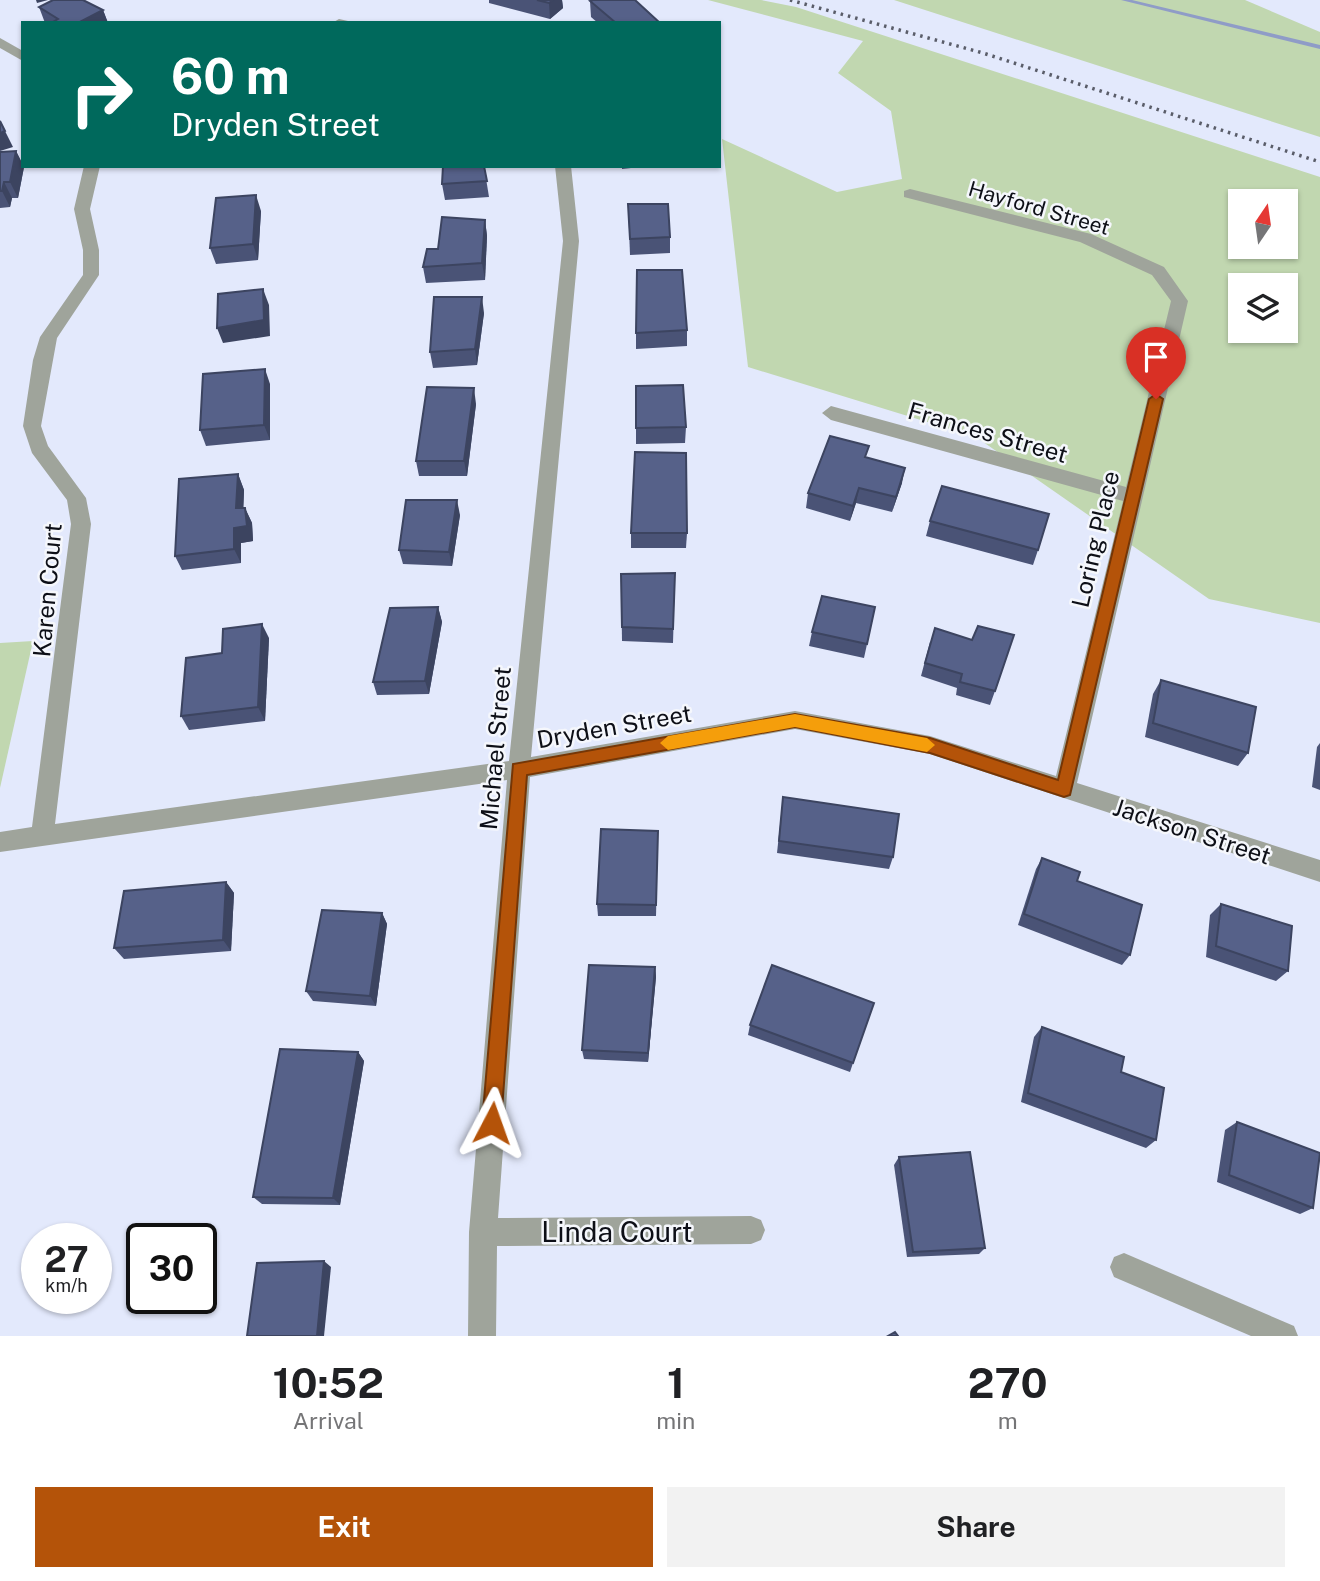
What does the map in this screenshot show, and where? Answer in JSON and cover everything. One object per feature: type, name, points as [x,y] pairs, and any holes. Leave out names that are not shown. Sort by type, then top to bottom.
[{"type":"street","points":[[0,42],[21,56]]},
{"type":"street","name":"Karen Court","points":[[42,838],[81,524],[76,498],[38,448],[32,426],[42,360],[49,337],[91,275],[91,250],[82,209],[92,168]]},
{"type":"street","name":"Michael Street","points":[[482,1336],[483,1232],[519,769],[571,241],[563,168]]},
{"type":"street","name":"Hayford Street","points":[[910,194],[1085,238],[1158,271],[1180,301]]},
{"type":"street","name":"Loring Place","points":[[1064,790],[1180,301]]},
{"type":"street","name":"Frances Street","points":[[831,413],[1132,496]]},
{"type":"street","name":"Dryden Street","points":[[0,842],[519,769],[795,720],[930,746],[1064,790]]},
{"type":"street","name":"Jackson Street","points":[[1064,790],[1320,871]]},
{"type":"street","name":"Linda Court","points":[[483,1232],[751,1230]]},
{"type":"street","points":[[1124,1267],[1284,1336]]},
{"type":"green space","points":[[708,0],[761,0],[796,7],[1320,177],[1320,623],[1209,599],[976,437],[748,367],[722,139],[837,192],[902,179],[891,111],[838,73],[863,41]]},
{"type":"green space","points":[[894,0],[1245,0],[1320,32],[1320,137]]},
{"type":"green space","points":[[33,641],[0,788],[0,643]]},
{"type":"building","points":[[53,0],[83,0],[103,10],[82,21],[54,21],[58,19],[39,7]]},
{"type":"building","points":[[635,0],[658,21],[614,21],[590,1]]},
{"type":"building","points":[[16,151],[10,182],[4,182],[0,191],[0,152]]},
{"type":"building","points":[[443,168],[484,168],[487,181],[442,184]]},
{"type":"building","points":[[256,195],[253,244],[210,248],[216,198]]},
{"type":"building","points":[[628,204],[668,204],[670,237],[630,239]]},
{"type":"building","points":[[442,217],[485,220],[482,263],[423,267],[427,249],[438,249]]},
{"type":"building","points":[[637,270],[682,270],[687,330],[636,333]]},
{"type":"building","points":[[263,289],[264,320],[217,328],[218,294]]},
{"type":"building","points":[[434,297],[482,297],[475,349],[430,352]]},
{"type":"building","points":[[265,369],[264,425],[200,430],[203,374]]},
{"type":"building","points":[[683,385],[686,427],[636,428],[636,386]]},
{"type":"building","points":[[427,387],[474,388],[464,461],[416,461]]},
{"type":"building","points":[[830,436],[869,446],[865,457],[905,468],[896,497],[859,488],[853,506],[808,493]]},
{"type":"building","points":[[635,452],[686,453],[687,533],[631,533]]},
{"type":"building","points":[[238,474],[236,508],[245,508],[247,526],[234,528],[234,549],[175,556],[179,479]]},
{"type":"building","points":[[942,486],[1049,514],[1038,550],[930,521]]},
{"type":"building","points":[[406,500],[457,500],[449,552],[399,550]]},
{"type":"building","points":[[675,573],[673,629],[622,627],[621,574]]},
{"type":"building","points":[[822,596],[875,607],[867,644],[812,632]]},
{"type":"building","points":[[438,607],[425,681],[373,682],[390,608]]},
{"type":"building","points":[[262,624],[258,707],[181,716],[186,658],[222,653],[223,629]]},
{"type":"building","points":[[978,626],[1014,635],[995,691],[960,682],[962,674],[925,663],[935,628],[972,640]]},
{"type":"building","points":[[1161,680],[1256,707],[1248,753],[1153,723]]},
{"type":"building","points":[[783,797],[899,814],[893,857],[779,841]]},
{"type":"building","points":[[601,829],[658,831],[656,905],[597,904]]},
{"type":"building","points":[[1042,858],[1080,872],[1077,881],[1142,905],[1130,955],[1024,914]]},
{"type":"building","points":[[226,882],[223,940],[114,948],[124,891]]},
{"type":"building","points":[[1221,904],[1292,926],[1288,971],[1216,946]]},
{"type":"building","points":[[322,910],[382,913],[370,996],[306,991]]},
{"type":"building","points":[[589,965],[655,967],[648,1053],[582,1050]]},
{"type":"building","points":[[772,965],[874,1003],[853,1063],[750,1025]]},
{"type":"building","points":[[1042,1027],[1124,1057],[1121,1072],[1164,1088],[1156,1140],[1028,1093]]},
{"type":"building","points":[[280,1049],[358,1052],[333,1198],[253,1197]]},
{"type":"building","points":[[1237,1122],[1320,1153],[1313,1208],[1229,1175]]},
{"type":"building","points":[[970,1152],[985,1248],[913,1252],[899,1157]]},
{"type":"building","points":[[324,1261],[317,1336],[247,1336],[257,1263]]},
{"type":"waterway","points":[[1124,0],[1320,47]]},
{"type":"railway","points":[[790,0],[983,53],[1320,162]]},
{"type":"slow traffic","points":[[668,743],[795,720],[927,745]]},
{"type":"route","points":[[492,1123],[519,769],[795,720],[930,746],[1064,790],[1156,399]]}]
